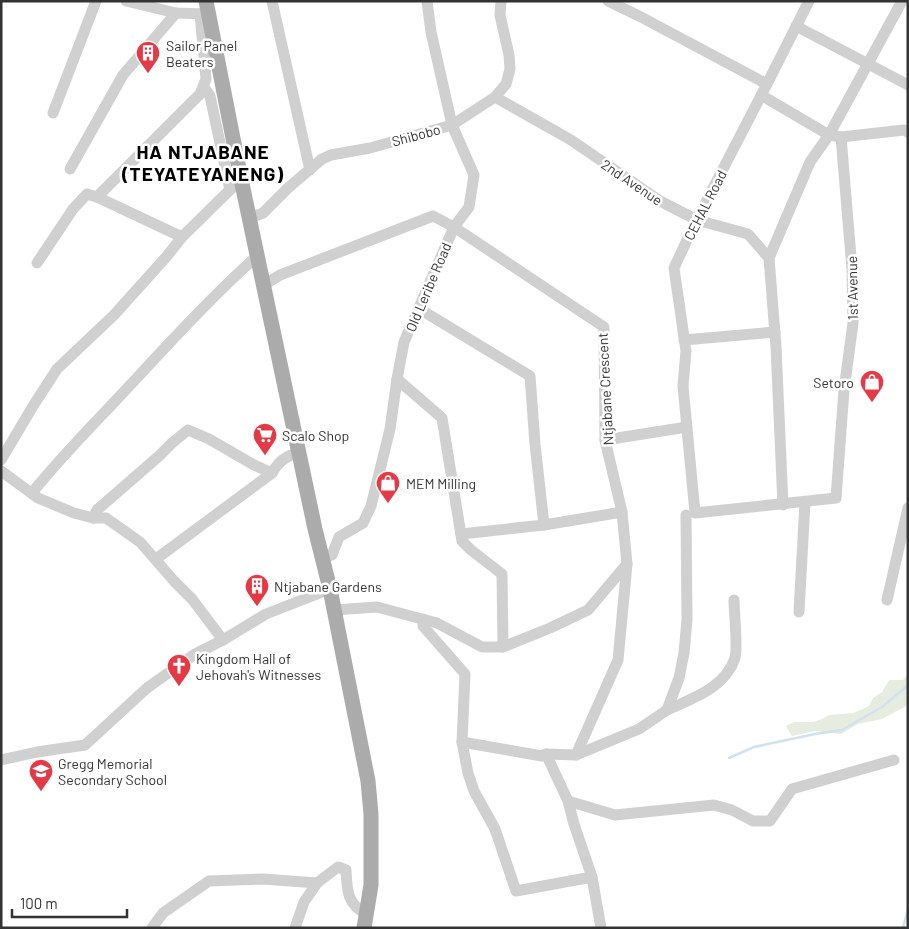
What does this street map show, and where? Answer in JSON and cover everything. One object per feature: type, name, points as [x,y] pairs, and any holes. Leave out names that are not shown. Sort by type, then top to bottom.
[{"type":"main road","points":[[205,10],[299,453],[330,589],[368,781],[371,884],[366,921]]},
{"type":"street","points":[[53,112],[96,1]]},
{"type":"street","points":[[96,196],[138,153],[195,100],[204,87],[206,79],[205,10],[176,14],[126,1]]},
{"type":"street","points":[[272,1],[310,170]]},
{"type":"street","name":"Old Leribe Road","points":[[322,558],[332,554],[339,537],[363,523],[371,506],[390,429],[404,342],[454,227],[470,206],[474,175],[452,125],[431,32],[427,1]]},
{"type":"street","name":"Shibobo","points":[[250,218],[263,213],[322,159],[331,155],[370,148],[452,125],[495,97],[506,84],[510,69],[509,55],[500,15],[501,1]]},
{"type":"street","points":[[608,1],[641,16],[767,84],[809,1]]},
{"type":"street","points":[[782,504],[775,332],[769,258],[810,162],[829,135],[905,2]]},
{"type":"street","points":[[70,168],[123,75],[176,14]]},
{"type":"street","points":[[796,26],[908,85]]},
{"type":"street","name":"CEHAL Road","points":[[667,710],[679,678],[684,653],[691,514],[683,386],[686,351],[674,268],[767,84]]},
{"type":"street","points":[[204,87],[210,96],[230,190]]},
{"type":"street","points":[[761,96],[829,135],[841,137],[904,130],[908,132]]},
{"type":"street","name":"2nd Avenue","points":[[495,97],[571,140],[660,201],[697,220],[748,234],[769,258]]},
{"type":"street","name":"1st Avenue","points":[[691,514],[836,498],[844,390],[853,323],[852,269],[841,137]]},
{"type":"street","points":[[1,460],[57,369],[114,315],[182,237],[241,179]]},
{"type":"street","points":[[37,263],[73,209],[87,194],[96,196],[182,237]]},
{"type":"street","name":"Ntjabane Crescent","points":[[264,285],[280,275],[433,216],[454,227],[604,327],[605,440],[622,512],[627,564],[618,660],[576,755]]},
{"type":"street","points":[[32,492],[67,451],[184,326],[221,288],[257,256]]},
{"type":"street","points":[[418,308],[530,376],[544,525]]},
{"type":"street","points":[[684,340],[775,332]]},
{"type":"street","points":[[397,379],[442,418],[462,541],[502,574],[503,647]]},
{"type":"street","points":[[605,440],[687,427]]},
{"type":"street","points":[[93,518],[97,510],[159,456],[172,442],[188,430],[209,439],[254,465],[272,473]]},
{"type":"street","points":[[156,559],[272,473],[278,462],[299,453]]},
{"type":"street","points":[[1,471],[38,498],[52,505],[93,518],[106,518],[140,542],[192,599],[223,640]]},
{"type":"street","points":[[799,612],[805,502]]},
{"type":"street","points":[[887,600],[908,508]]},
{"type":"street","points":[[461,534],[544,525],[622,512]]},
{"type":"street","points":[[334,610],[377,608],[437,623],[482,647],[503,647],[588,610],[627,564]]},
{"type":"street","points":[[1,760],[36,752],[85,745],[146,688],[195,654],[223,640],[266,614],[330,589]]},
{"type":"street","points":[[462,742],[542,756],[546,754],[576,755],[639,729],[667,710],[708,692],[727,674],[735,657],[734,600]]},
{"type":"street","points":[[423,619],[423,626],[465,674],[462,742],[468,772],[474,791],[495,829],[516,891],[592,877]]},
{"type":"street","points":[[546,754],[568,801],[592,877],[601,928]]},
{"type":"street","points":[[568,801],[615,815],[714,805],[732,810],[753,821],[770,821],[792,789],[894,760]]},
{"type":"street","points":[[295,928],[304,902],[317,883],[338,867],[346,870],[350,900],[366,921]]},
{"type":"street","points":[[152,928],[163,912],[209,882],[263,879],[317,883]]},
{"type":"shaded area","points":[[908,674],[908,704],[882,719],[858,724],[841,734],[815,731],[792,736],[786,726],[794,722],[813,722],[829,715],[854,713],[869,706],[873,698],[882,692],[889,680],[903,680]]},
{"type":"waterway","points":[[729,758],[754,747],[842,730],[882,707],[906,687],[908,681]]},
{"type":"waterway","points":[[903,928],[908,909]]},
{"type":"place","name":"Sailor Panel Beaters","points":[[148,74]]},
{"type":"place","name":"Setoro","points":[[872,403]]},
{"type":"place","name":"Scalo Shop","points":[[265,456]]},
{"type":"place","name":"MEM Milling","points":[[388,504]]},
{"type":"place","name":"Ntjabane Gardens","points":[[257,607]]},
{"type":"place","name":"Kingdom Hall of Jehovah's Witnesses","points":[[179,687]]},
{"type":"place","name":"Gregg Memorial Secondary School","points":[[41,792]]},
{"type":"district","name":"HA NTJABANE (TEYATEYANENG)","points":[[203,162]]}]
